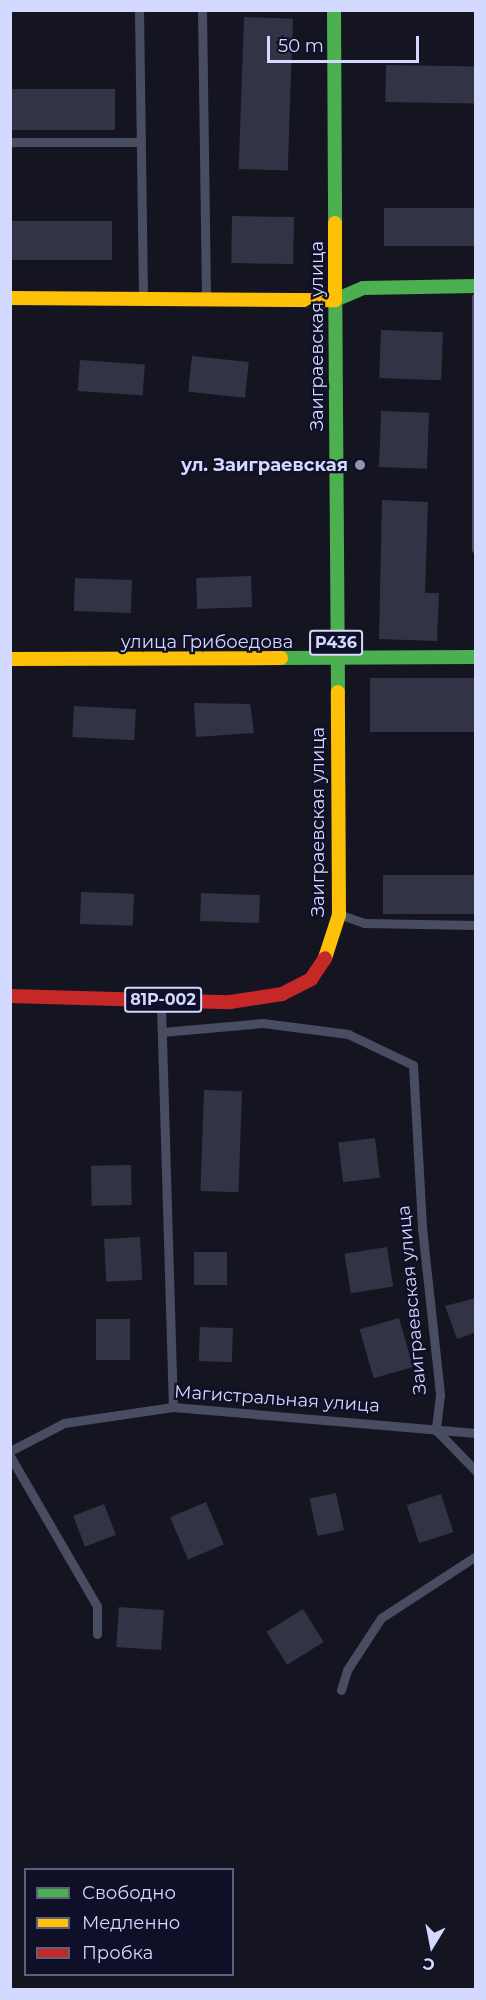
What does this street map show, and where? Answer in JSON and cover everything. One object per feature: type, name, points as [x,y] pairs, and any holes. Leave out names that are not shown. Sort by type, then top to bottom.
[{"type":"main road","name":"Заиграевская улица","points":[[311,979],[327,955],[339,915],[334,10]]},
{"type":"main road","points":[[10,298],[335,300],[363,288],[395,285],[476,286]]},
{"type":"main road","name":"улица Грибоедова","points":[[10,659],[336,661],[476,657]]},
{"type":"main road","name":"81Р-002","points":[[10,996],[230,1002],[282,994],[311,979]]},
{"type":"lane","points":[[139,10],[143,300]]},
{"type":"lane","points":[[202,10],[206,300]]},
{"type":"lane","points":[[10,142],[141,142]]},
{"type":"lane","points":[[476,297],[476,549]]},
{"type":"lane","points":[[339,915],[364,923],[476,925]]},
{"type":"lane","points":[[161,1000],[173,1407]]},
{"type":"lane","name":"Заиграевская улица","points":[[162,1032],[263,1023],[348,1034],[413,1065],[422,1228],[440,1395],[436,1430]]},
{"type":"lane","name":"Магистральная улица","points":[[10,1451],[64,1423],[173,1407],[476,1433]]},
{"type":"lane","points":[[436,1430],[476,1471]]},
{"type":"lane","points":[[10,1456],[97,1606],[97,1634]]},
{"type":"lane","points":[[341,1690],[347,1670],[381,1618],[476,1556]]},
{"type":"building","points":[[244,17],[293,19],[288,171],[239,169]]},
{"type":"building","points":[[386,65],[476,67],[475,104],[385,102]]},
{"type":"building","points":[[10,89],[115,89],[115,130],[10,130]]},
{"type":"building","points":[[384,208],[476,208],[476,246],[384,246]]},
{"type":"building","points":[[232,216],[294,217],[293,264],[231,263]]},
{"type":"building","points":[[10,221],[112,221],[112,260],[10,260]]},
{"type":"building","points":[[381,330],[443,332],[441,380],[379,378]]},
{"type":"building","points":[[192,356],[249,362],[245,398],[188,392]]},
{"type":"building","points":[[80,360],[145,365],[143,395],[78,391]]},
{"type":"building","points":[[381,411],[429,413],[427,469],[379,467]]},
{"type":"building","points":[[382,500],[428,502],[425,593],[439,593],[437,641],[379,639]]},
{"type":"building","points":[[251,576],[252,607],[197,609],[196,578]]},
{"type":"building","points":[[75,578],[132,580],[131,613],[74,611]]},
{"type":"building","points":[[370,678],[476,678],[476,732],[370,732]]},
{"type":"building","points":[[194,703],[250,704],[254,733],[196,737]]},
{"type":"building","points":[[74,706],[136,709],[134,740],[72,737]]},
{"type":"building","points":[[383,875],[476,875],[476,914],[383,914]]},
{"type":"building","points":[[81,892],[134,894],[133,926],[80,924]]},
{"type":"building","points":[[201,893],[260,895],[259,923],[200,921]]},
{"type":"building","points":[[204,1090],[242,1091],[238,1192],[200,1191]]},
{"type":"building","points":[[375,1138],[380,1178],[343,1182],[338,1143]]},
{"type":"building","points":[[131,1165],[132,1205],[92,1206],[91,1166]]},
{"type":"building","points":[[140,1237],[142,1280],[106,1282],[104,1239]]},
{"type":"building","points":[[387,1247],[393,1287],[351,1293],[345,1254]]},
{"type":"building","points":[[194,1252],[227,1252],[227,1285],[194,1285]]},
{"type":"building","points":[[476,1298],[476,1332],[457,1339],[445,1306]]},
{"type":"building","points":[[399,1318],[413,1367],[374,1378],[360,1329]]},
{"type":"building","points":[[96,1319],[130,1319],[130,1360],[96,1360]]},
{"type":"building","points":[[200,1327],[233,1328],[232,1362],[199,1361]]},
{"type":"building","points":[[336,1493],[344,1530],[317,1536],[310,1499]]},
{"type":"building","points":[[441,1494],[453,1532],[419,1543],[407,1505]]},
{"type":"building","points":[[206,1502],[224,1544],[188,1560],[170,1517]]},
{"type":"building","points":[[104,1504],[116,1535],[85,1547],[73,1516]]},
{"type":"building","points":[[119,1607],[164,1610],[161,1650],[116,1647]]},
{"type":"building","points":[[303,1609],[324,1642],[287,1665],[267,1632]]},
{"type":"traffic: fast","points":[[334,10],[335,223]]},
{"type":"traffic: fast","points":[[338,692],[335,300],[363,288],[476,286]]},
{"type":"traffic: fast","points":[[281,658],[476,657]]},
{"type":"traffic: slow","points":[[10,298],[335,300],[335,223]]},
{"type":"traffic: slow","points":[[10,659],[281,658]]},
{"type":"traffic: slow","points":[[325,958],[339,915],[338,692]]},
{"type":"traffic: jam","points":[[10,996],[230,1002],[282,994],[311,979],[325,958]]},
{"type":"place","name":"ул. Заиграевская","points":[[360,465]]}]
